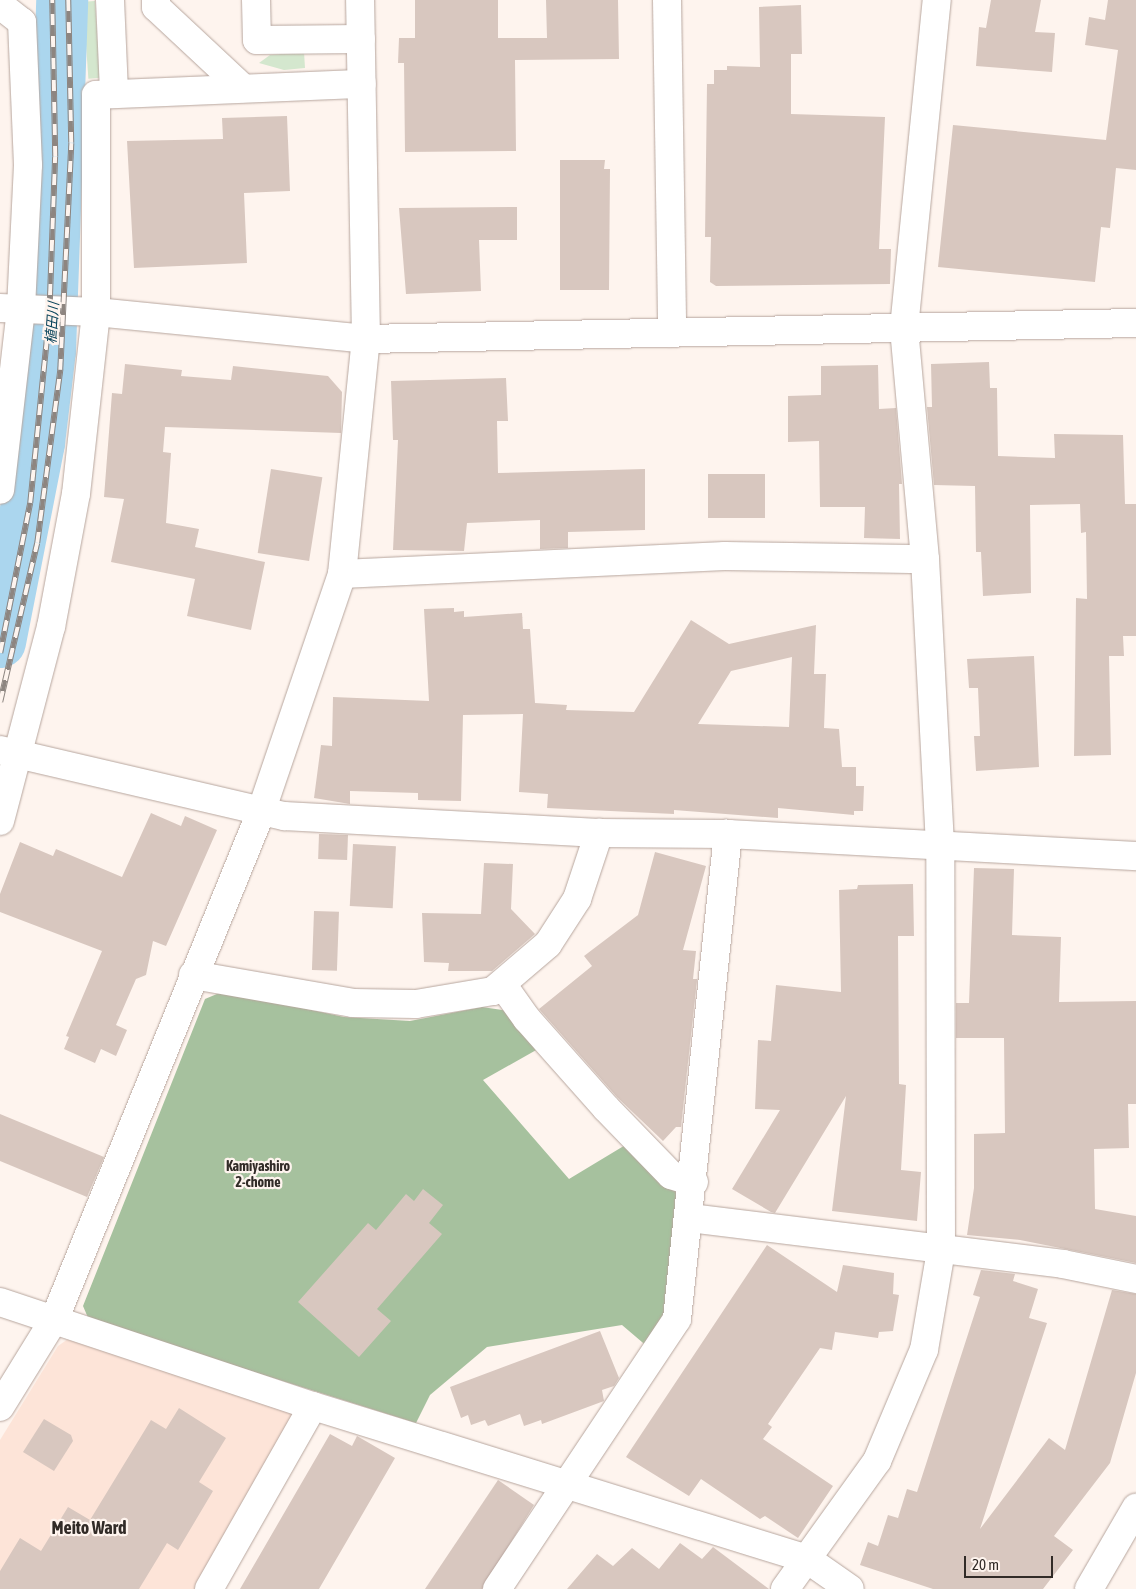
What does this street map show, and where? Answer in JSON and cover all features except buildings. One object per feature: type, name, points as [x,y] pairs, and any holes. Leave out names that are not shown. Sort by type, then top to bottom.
[{"type":"street","points":[[110,0],[122,92]]},
{"type":"street","points":[[122,92],[126,0]]},
{"type":"street","points":[[156,0],[156,7],[243,88]]},
{"type":"street","points":[[256,0],[257,40],[361,39]]},
{"type":"street","points":[[0,1407],[52,1322],[261,812],[342,574],[366,339],[360,0]]},
{"type":"street","points":[[667,0],[672,333]]},
{"type":"street","points":[[785,1589],[877,1461],[924,1350],[941,1251],[940,845],[925,559],[904,328],[937,0]]},
{"type":"street","points":[[0,5],[22,22],[28,165],[20,309],[0,490]]},
{"type":"street","points":[[0,821],[10,753],[51,627],[76,494],[96,95],[122,92],[362,84]]},
{"type":"street","points":[[20,309],[84,312],[366,339],[1136,324]]},
{"type":"street","points":[[342,574],[724,556],[925,559]]},
{"type":"street","points":[[10,753],[261,812],[598,833],[728,834],[1136,856]]},
{"type":"street","points":[[193,975],[353,1003],[416,1004],[493,992],[548,944],[577,899],[598,833]]},
{"type":"street","points":[[497,1589],[564,1484],[677,1319],[694,1182],[728,834]]},
{"type":"street","points":[[502,984],[527,1019],[671,1175],[694,1182]]},
{"type":"street","points":[[690,1218],[941,1251],[1063,1264],[1136,1279]]},
{"type":"street","points":[[0,1302],[52,1322],[313,1406],[807,1559],[850,1589]]},
{"type":"street","points":[[209,1589],[313,1406]]},
{"type":"street","points":[[1089,1589],[1136,1508]]},
{"type":"shaded area","points":[[68,1339],[292,1408],[297,1421],[199,1589],[0,1589],[0,1440],[58,1346]]},
{"type":"green space","points":[[95,1],[100,78],[88,79],[83,2]]},
{"type":"green space","points":[[304,52],[305,68],[284,70],[259,63],[270,55]]},
{"type":"green space","points":[[224,991],[344,1017],[410,1021],[482,1007],[509,1011],[538,1049],[483,1080],[569,1179],[632,1141],[690,1184],[671,1317],[649,1348],[622,1325],[487,1347],[430,1395],[416,1423],[89,1320],[83,1306],[205,999]]},
{"type":"waterway","name":"植田川","points":[[0,642],[39,443],[50,351],[62,0]]},
{"type":"railway","points":[[0,653],[30,503],[49,317],[55,157],[52,0]]},
{"type":"railway","points":[[0,702],[37,543],[60,370],[71,143],[68,0]]},
{"type":"district","name":"Kamiyashiro 2-chome","points":[[258,1174]]},
{"type":"district","name":"Meito Ward","points":[[89,1528]]}]
